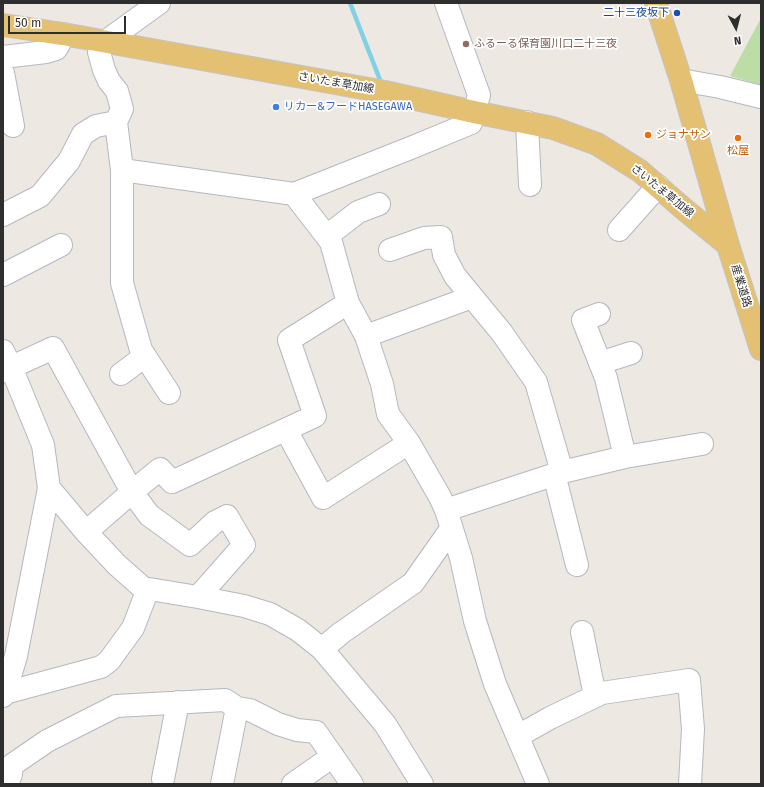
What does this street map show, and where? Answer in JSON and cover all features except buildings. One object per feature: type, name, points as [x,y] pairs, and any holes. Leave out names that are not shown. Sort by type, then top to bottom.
[{"type":"main road","points":[[656,3],[681,80]]},
{"type":"main road","name":"さいたま草加線","points":[[3,25],[63,34],[385,92],[553,128],[597,144],[640,170],[685,210],[728,245]]},
{"type":"main road","name":"産業道路","points":[[681,80],[728,245],[761,349]]},
{"type":"street","points":[[159,3],[105,42],[99,52],[104,70],[109,81],[117,91],[122,109],[116,122],[122,170],[122,283],[141,350],[169,394]]},
{"type":"street","points":[[122,170],[294,194],[471,123],[479,95],[446,3]]},
{"type":"street","points":[[3,57],[46,52],[56,49],[63,34]]},
{"type":"street","points":[[3,73],[13,126]]},
{"type":"street","points":[[681,80],[760,94]]},
{"type":"street","points":[[3,215],[40,196],[69,161],[82,134],[96,126],[116,122]]},
{"type":"street","points":[[527,122],[530,184]]},
{"type":"street","points":[[619,230],[658,186]]},
{"type":"street","points":[[294,194],[331,242],[348,303],[366,336],[382,384],[388,414],[409,443],[440,497],[461,558],[475,621],[495,684],[538,784]]},
{"type":"street","points":[[327,236],[358,212],[379,204]]},
{"type":"street","points":[[390,250],[424,238],[441,237],[444,255],[455,276],[502,333],[536,382],[558,473],[577,565]]},
{"type":"street","points":[[3,275],[61,245]]},
{"type":"street","points":[[366,336],[472,297]]},
{"type":"street","points":[[86,532],[160,469],[172,482],[315,416],[289,340],[348,303]]},
{"type":"street","points":[[599,314],[583,320],[606,378],[625,457]]},
{"type":"street","points":[[148,589],[133,628],[109,662],[101,667],[4,694],[8,660],[49,488],[43,445],[6,363],[53,348],[132,492],[148,515],[190,545],[215,522],[227,516],[244,545],[198,597]]},
{"type":"street","points":[[600,363],[631,353]]},
{"type":"street","points":[[121,374],[145,356]]},
{"type":"street","points":[[286,430],[322,498],[409,443]]},
{"type":"street","points":[[322,649],[341,633],[413,583],[448,520],[558,473],[625,457],[702,444]]},
{"type":"street","points":[[49,488],[86,532],[117,565],[143,588],[244,606],[270,614],[298,630],[322,649],[385,724],[422,784]]},
{"type":"street","points":[[582,632],[595,696]]},
{"type":"street","points":[[518,736],[550,718],[602,693],[689,680],[693,729],[690,784]]},
{"type":"street","points":[[8,784],[12,766],[47,741],[116,706],[224,700],[237,708],[250,710],[278,724],[298,730],[316,732],[352,784]]},
{"type":"street","points":[[163,779],[178,702]]},
{"type":"street","points":[[222,784],[237,708]]},
{"type":"street","points":[[293,784],[332,756]]},
{"type":"green space","points":[[761,18],[761,85],[730,76]]},
{"type":"waterway","points":[[350,3],[382,85]]},
{"type":"place","name":"二十三夜坂下","points":[[677,13]]},
{"type":"place","name":"ふるーる保育園川口二十三夜","points":[[466,44]]},
{"type":"place","name":"リカー&フードHASEGAWA","points":[[276,107]]},
{"type":"place","name":"ジョナサン","points":[[648,135]]},
{"type":"place","name":"松屋","points":[[738,138]]}]
